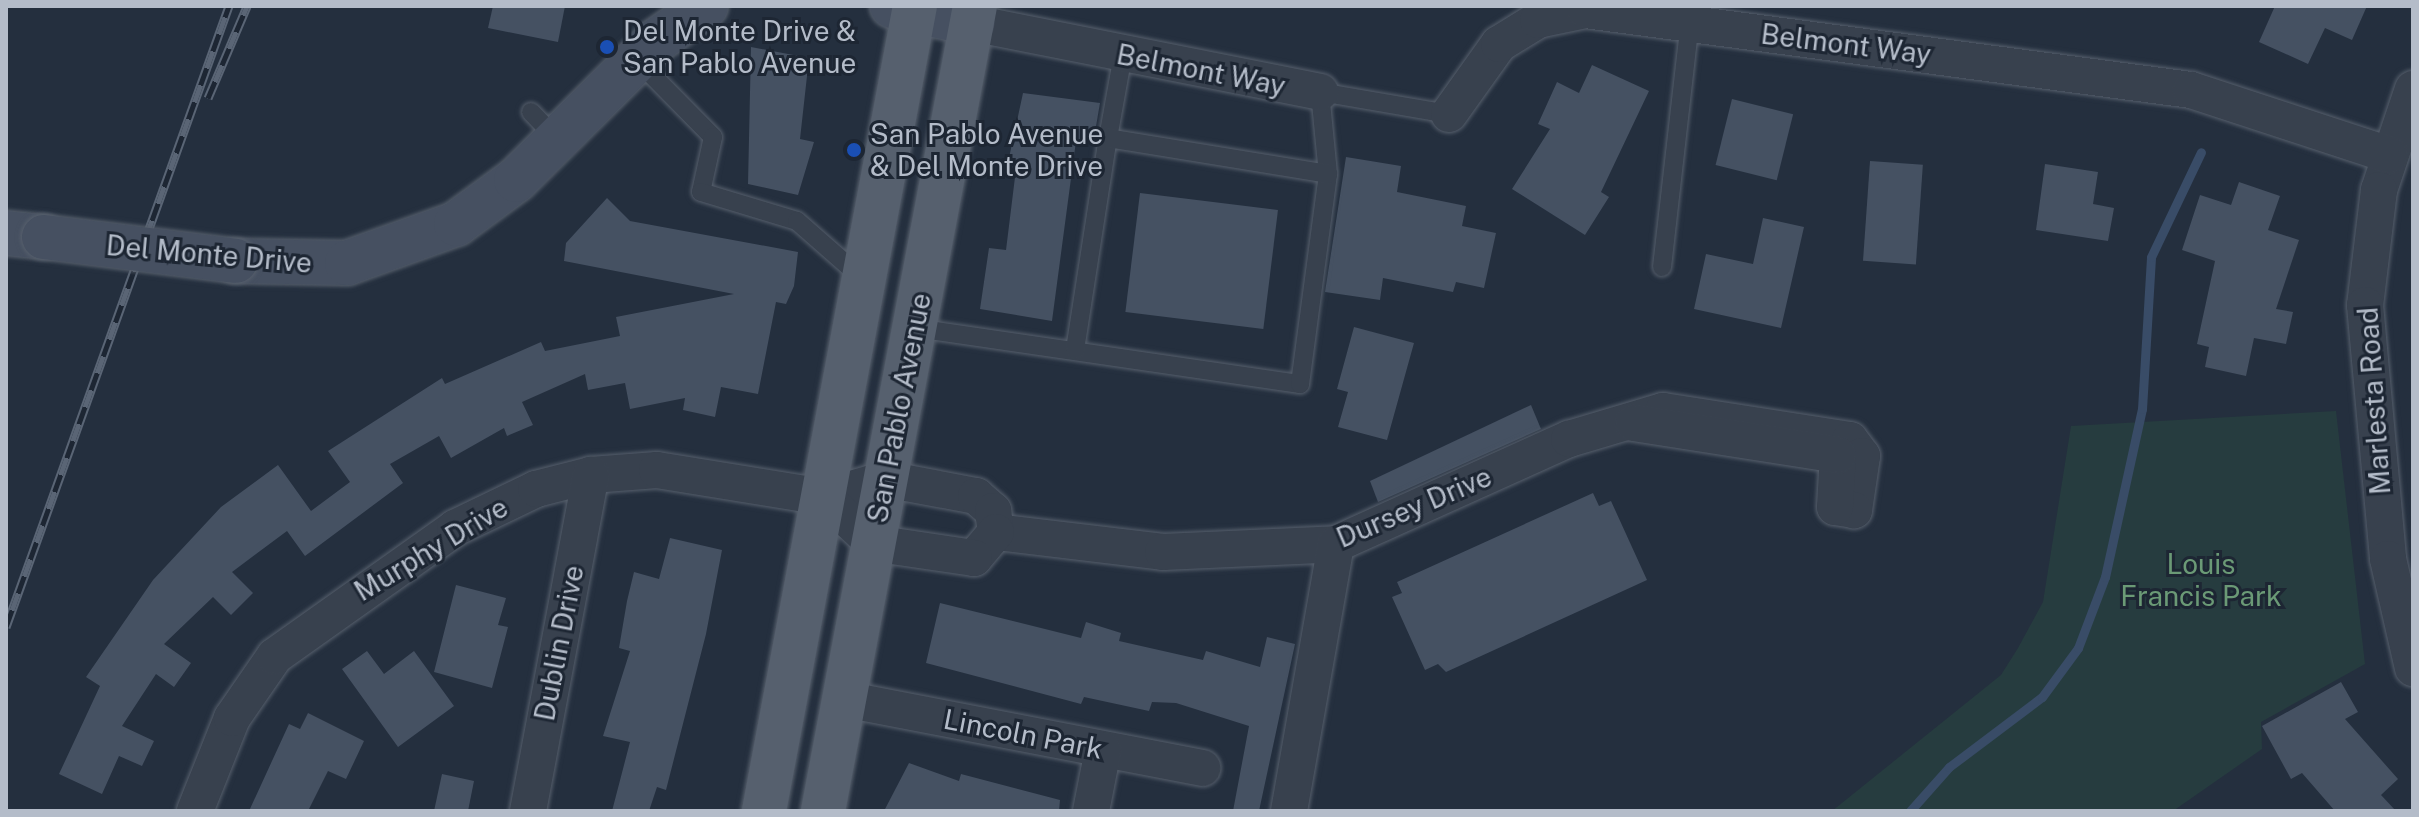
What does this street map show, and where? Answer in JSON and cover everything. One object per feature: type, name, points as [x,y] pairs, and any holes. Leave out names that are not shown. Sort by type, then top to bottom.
[{"type":"main road","name":"San Pablo Avenue","points":[[764,811],[863,279],[907,8]]},
{"type":"main road","name":"San Pablo Avenue","points":[[823,811],[974,15]]},
{"type":"street","name":"Del Monte Drive","points":[[25,235],[236,261],[330,265],[411,245],[470,216],[544,126],[706,6]]},
{"type":"street","name":"Belmont Way","points":[[907,8],[974,15],[1123,55],[1320,92]]},
{"type":"street","name":"Belmont Way","points":[[1449,114],[1483,58],[1538,20],[1585,10],[2191,90],[2390,155]]},
{"type":"street","name":"Marlesta Road","points":[[2413,89],[2390,155],[2372,226],[2367,372],[2396,617],[2413,668]]},
{"type":"street","name":"Dursey Drive","points":[[996,532],[1163,552],[1336,544],[1569,439],[1633,423],[1663,411],[1850,440],[1862,456],[1854,510],[1835,507],[1841,463],[1835,454],[1633,423]]},
{"type":"street","name":"Murphy Drive","points":[[195,811],[251,685],[303,631],[476,516],[591,475],[657,470],[824,497]]},
{"type":"street","name":"Dublin Drive","points":[[528,811],[591,475]]},
{"type":"street","points":[[885,479],[976,496],[993,511],[996,532],[974,558],[873,543],[824,497],[885,479]]},
{"type":"street","points":[[1285,808],[1336,544]]},
{"type":"street","name":"Lincoln Park","points":[[844,699],[1202,768]]},
{"type":"street","points":[[1091,811],[1103,750]]},
{"type":"lane","points":[[1662,267],[1690,23]]},
{"type":"lane","points":[[1075,350],[1123,55]]},
{"type":"lane","points":[[637,60],[713,137],[701,192],[797,221],[863,279]]},
{"type":"lane","points":[[915,328],[1300,384],[1328,174],[1320,92]]},
{"type":"lane","name":"Belmont Way","points":[[1320,92],[1449,114]]},
{"type":"lane","points":[[1108,138],[1328,174]]},
{"type":"green space","name":"Louis Francis Park","points":[[2336,411],[2365,664],[2261,722],[2262,749],[2173,811],[1832,811],[2001,675],[2018,648],[2043,602],[2071,426]]},
{"type":"building","points":[[493,6],[565,6],[558,42],[488,28]]},
{"type":"building","points":[[2275,6],[2367,6],[2352,40],[2325,28],[2308,64],[2259,42]]},
{"type":"building","points":[[751,47],[809,58],[800,139],[814,142],[798,195],[748,184]]},
{"type":"building","points":[[1592,65],[1649,91],[1601,192],[1609,197],[1585,235],[1512,189],[1550,129],[1538,124],[1557,82],[1579,93]]},
{"type":"building","points":[[1023,93],[1100,103],[1093,144],[1076,141],[1052,321],[980,309],[989,248],[1006,250],[1016,169],[1007,167]]},
{"type":"building","points":[[1732,99],[1793,114],[1777,180],[1716,165]]},
{"type":"building","points":[[1346,157],[1401,166],[1397,192],[1466,206],[1462,226],[1496,233],[1484,288],[1456,282],[1453,292],[1383,278],[1380,300],[1325,292]]},
{"type":"building","points":[[1870,161],[1923,165],[1916,264],[1863,261]]},
{"type":"building","points":[[2045,164],[2098,172],[2093,204],[2114,208],[2108,241],[2036,230]]},
{"type":"building","points":[[2239,182],[2280,196],[2268,230],[2299,240],[2276,309],[2293,312],[2286,344],[2254,338],[2246,376],[2205,367],[2209,347],[2197,344],[2215,261],[2182,250],[2200,195],[2231,205]]},
{"type":"building","points":[[1140,193],[1278,210],[1263,329],[1125,312]]},
{"type":"building","points":[[607,198],[630,221],[798,252],[794,286],[786,304],[776,302],[758,394],[721,387],[715,417],[683,410],[685,398],[630,409],[625,383],[588,390],[585,374],[522,402],[533,425],[507,436],[504,428],[451,458],[439,436],[390,464],[403,483],[305,556],[287,531],[232,572],[253,593],[231,615],[213,597],[164,644],[191,663],[174,687],[156,674],[122,726],[154,741],[142,766],[119,756],[102,794],[59,774],[100,686],[86,677],[153,580],[221,507],[278,465],[311,511],[350,482],[328,451],[442,378],[445,384],[541,342],[545,351],[620,336],[616,317],[734,294],[564,261],[566,243]]},
{"type":"building","points":[[1763,218],[1804,227],[1781,328],[1694,309],[1706,254],[1753,264]]},
{"type":"building","points":[[1354,327],[1414,343],[1387,440],[1338,427],[1348,392],[1337,389]]},
{"type":"building","points":[[1531,405],[1541,429],[1378,502],[1370,481]]},
{"type":"building","points":[[1593,493],[1599,506],[1611,501],[1647,580],[1446,672],[1438,664],[1425,670],[1392,597],[1402,593],[1397,582]]},
{"type":"building","points":[[670,538],[722,550],[706,634],[666,790],[657,787],[649,811],[612,811],[630,742],[603,736],[630,651],[619,648],[627,601],[634,572],[659,579]]},
{"type":"building","points":[[456,585],[506,598],[498,625],[508,627],[492,688],[434,672]]},
{"type":"building","points":[[940,603],[1081,638],[1086,622],[1121,633],[1119,641],[1203,660],[1206,651],[1260,667],[1267,637],[1295,644],[1259,811],[1233,811],[1249,726],[1176,703],[1152,702],[1149,711],[1084,697],[1081,704],[926,663]]},
{"type":"building","points":[[367,651],[384,674],[414,651],[454,706],[398,747],[342,669]]},
{"type":"building","points":[[2341,682],[2358,712],[2345,719],[2398,779],[2381,795],[2396,811],[2335,811],[2302,773],[2291,779],[2262,726]]},
{"type":"building","points":[[308,713],[364,741],[346,779],[328,771],[308,811],[249,811],[289,724],[300,729]]},
{"type":"building","points":[[909,763],[959,781],[961,774],[1060,800],[1059,811],[884,811]]},
{"type":"building","points":[[442,774],[474,781],[468,811],[434,811]]},
{"type":"waterway","points":[[1910,811],[1949,767],[2042,697],[2078,648],[2105,577],[2142,409],[2151,257],[2201,152]]},
{"type":"railway","points":[[6,627],[229,6]]},
{"type":"railway","points":[[208,98],[247,6]]},
{"type":"place","name":"Del Monte Drive & San Pablo Avenue","points":[[607,47]]},
{"type":"place","name":"San Pablo Avenue & Del Monte Drive","points":[[854,150]]}]
